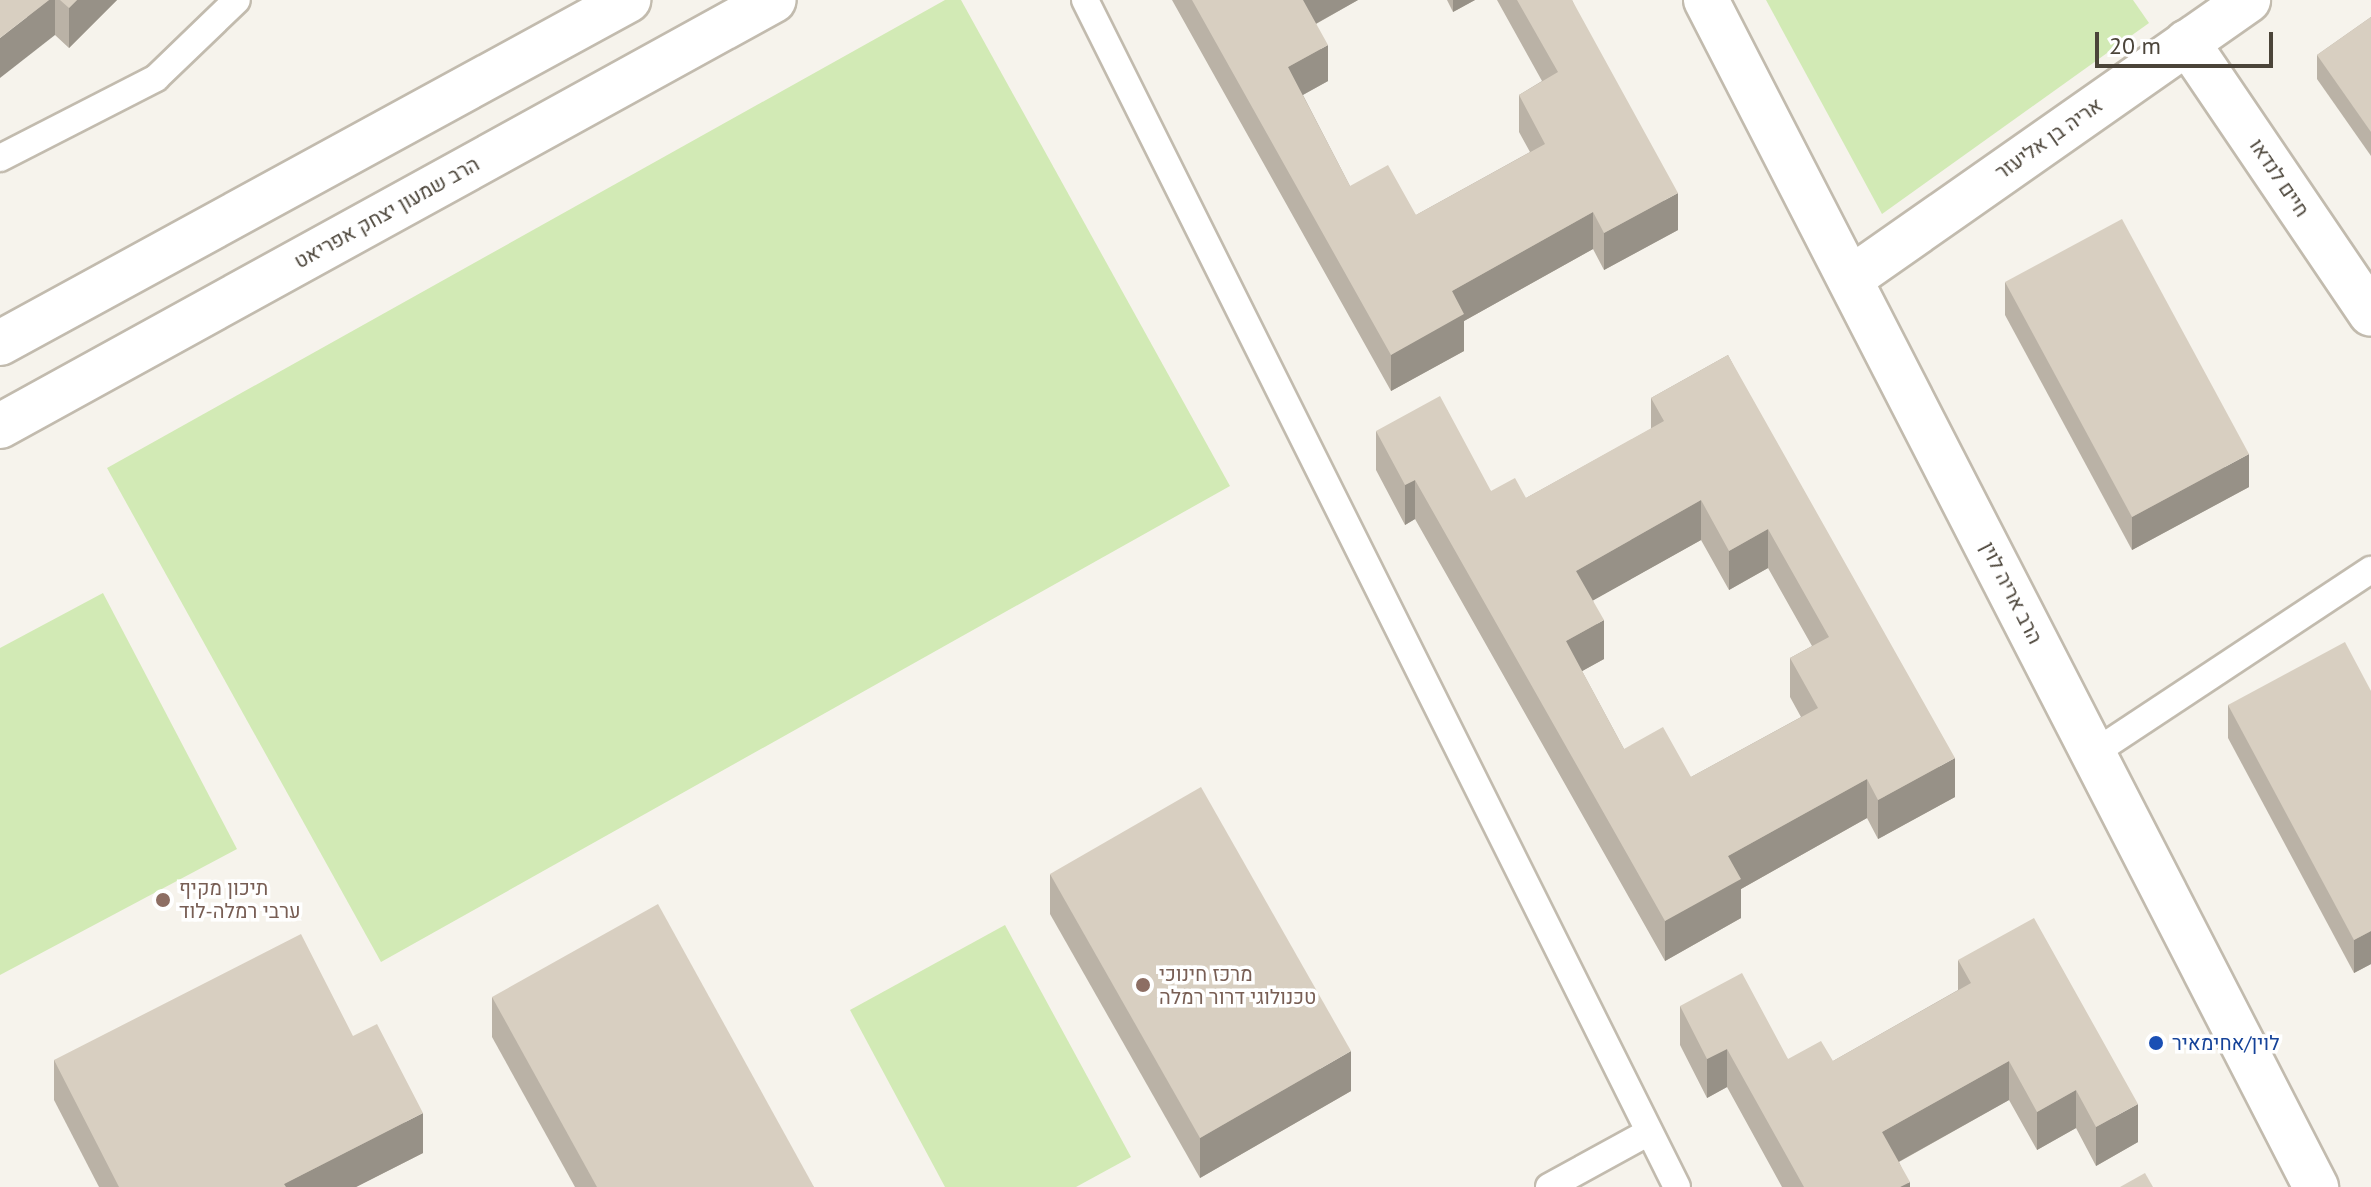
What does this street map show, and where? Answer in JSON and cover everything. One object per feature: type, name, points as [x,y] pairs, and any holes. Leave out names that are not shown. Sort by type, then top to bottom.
[{"type":"street","points":[[0,343],[628,0]]},
{"type":"street","name":"הרב שמעון יצחק אפריאט","points":[[0,426],[774,0]]},
{"type":"street","name":"הרב אריה לוין","points":[[1706,0],[2316,1187]]},
{"type":"street","name":"אריה בן אליעזר","points":[[1850,279],[2248,0]]},
{"type":"street","name":"חיים לנדאו","points":[[2187,42],[2371,314]]},
{"type":"lane","points":[[0,158],[156,78],[237,0]]},
{"type":"lane","points":[[1085,0],[1677,1187]]},
{"type":"lane","points":[[2094,753],[2368,578]]},
{"type":"lane","points":[[1549,1187],[1649,1132]]},
{"type":"green space","points":[[945,0],[961,0],[1230,486],[381,962],[107,468]]},
{"type":"green space","points":[[1766,0],[2133,0],[2149,23],[1882,214]]},
{"type":"green space","points":[[103,593],[237,849],[0,975],[0,648]]},
{"type":"green space","points":[[1005,925],[1131,1157],[1076,1187],[945,1187],[850,1010]]},
{"type":"building","points":[[0,0],[49,0],[0,38]]},
{"type":"building","points":[[60,0],[77,0],[69,8]]},
{"type":"building","points":[[1192,0],[1303,0],[1328,45],[1288,67],[1350,186],[1388,165],[1416,215],[1545,144],[1519,95],[1558,72],[1517,0],[1572,0],[1678,193],[1604,233],[1593,212],[1452,291],[1464,314],[1391,355]]},
{"type":"building","points":[[2371,17],[2371,132],[2317,55]]},
{"type":"building","points":[[2122,219],[2249,454],[2132,517],[2005,282]]},
{"type":"building","points":[[1728,355],[1955,758],[1878,800],[1867,779],[1728,856],[1741,879],[1665,921],[1415,480],[1405,485],[1376,431],[1440,396],[1491,491],[1515,478],[1526,498],[1664,421],[1651,398]],"holes":[[[1701,500],[1729,551],[1768,529],[1829,637],[1790,658],[1818,708],[1691,777],[1663,727],[1624,749],[1566,641],[1604,620],[1576,571]]]},
{"type":"building","points":[[2345,642],[2371,691],[2371,931],[2354,940],[2228,705]]},
{"type":"building","points":[[1201,787],[1351,1051],[1200,1138],[1050,874]]},
{"type":"building","points":[[658,904],[814,1187],[597,1187],[492,997]]},
{"type":"building","points":[[2034,918],[2138,1104],[2096,1127],[2076,1090],[2037,1112],[2009,1061],[1882,1132],[1910,1182],[1900,1187],[1804,1187],[1727,1049],[1707,1059],[1680,1006],[1742,973],[1788,1059],[1821,1041],[1833,1061],[1971,983],[1958,960]]},
{"type":"building","points":[[301,934],[353,1036],[377,1024],[423,1113],[284,1184],[286,1187],[119,1187],[54,1060]]},
{"type":"building","points":[[2145,1173],[2153,1187],[2120,1187]]},
{"type":"place","name":"תיכון מקיף ערבי רמלה-לוד","points":[[163,900]]},
{"type":"place","name":"מרכז חינוכי טכנולוגי דרור רמלה","points":[[1143,985]]},
{"type":"place","name":"לוין/אחימאיר","points":[[2156,1043]]}]
